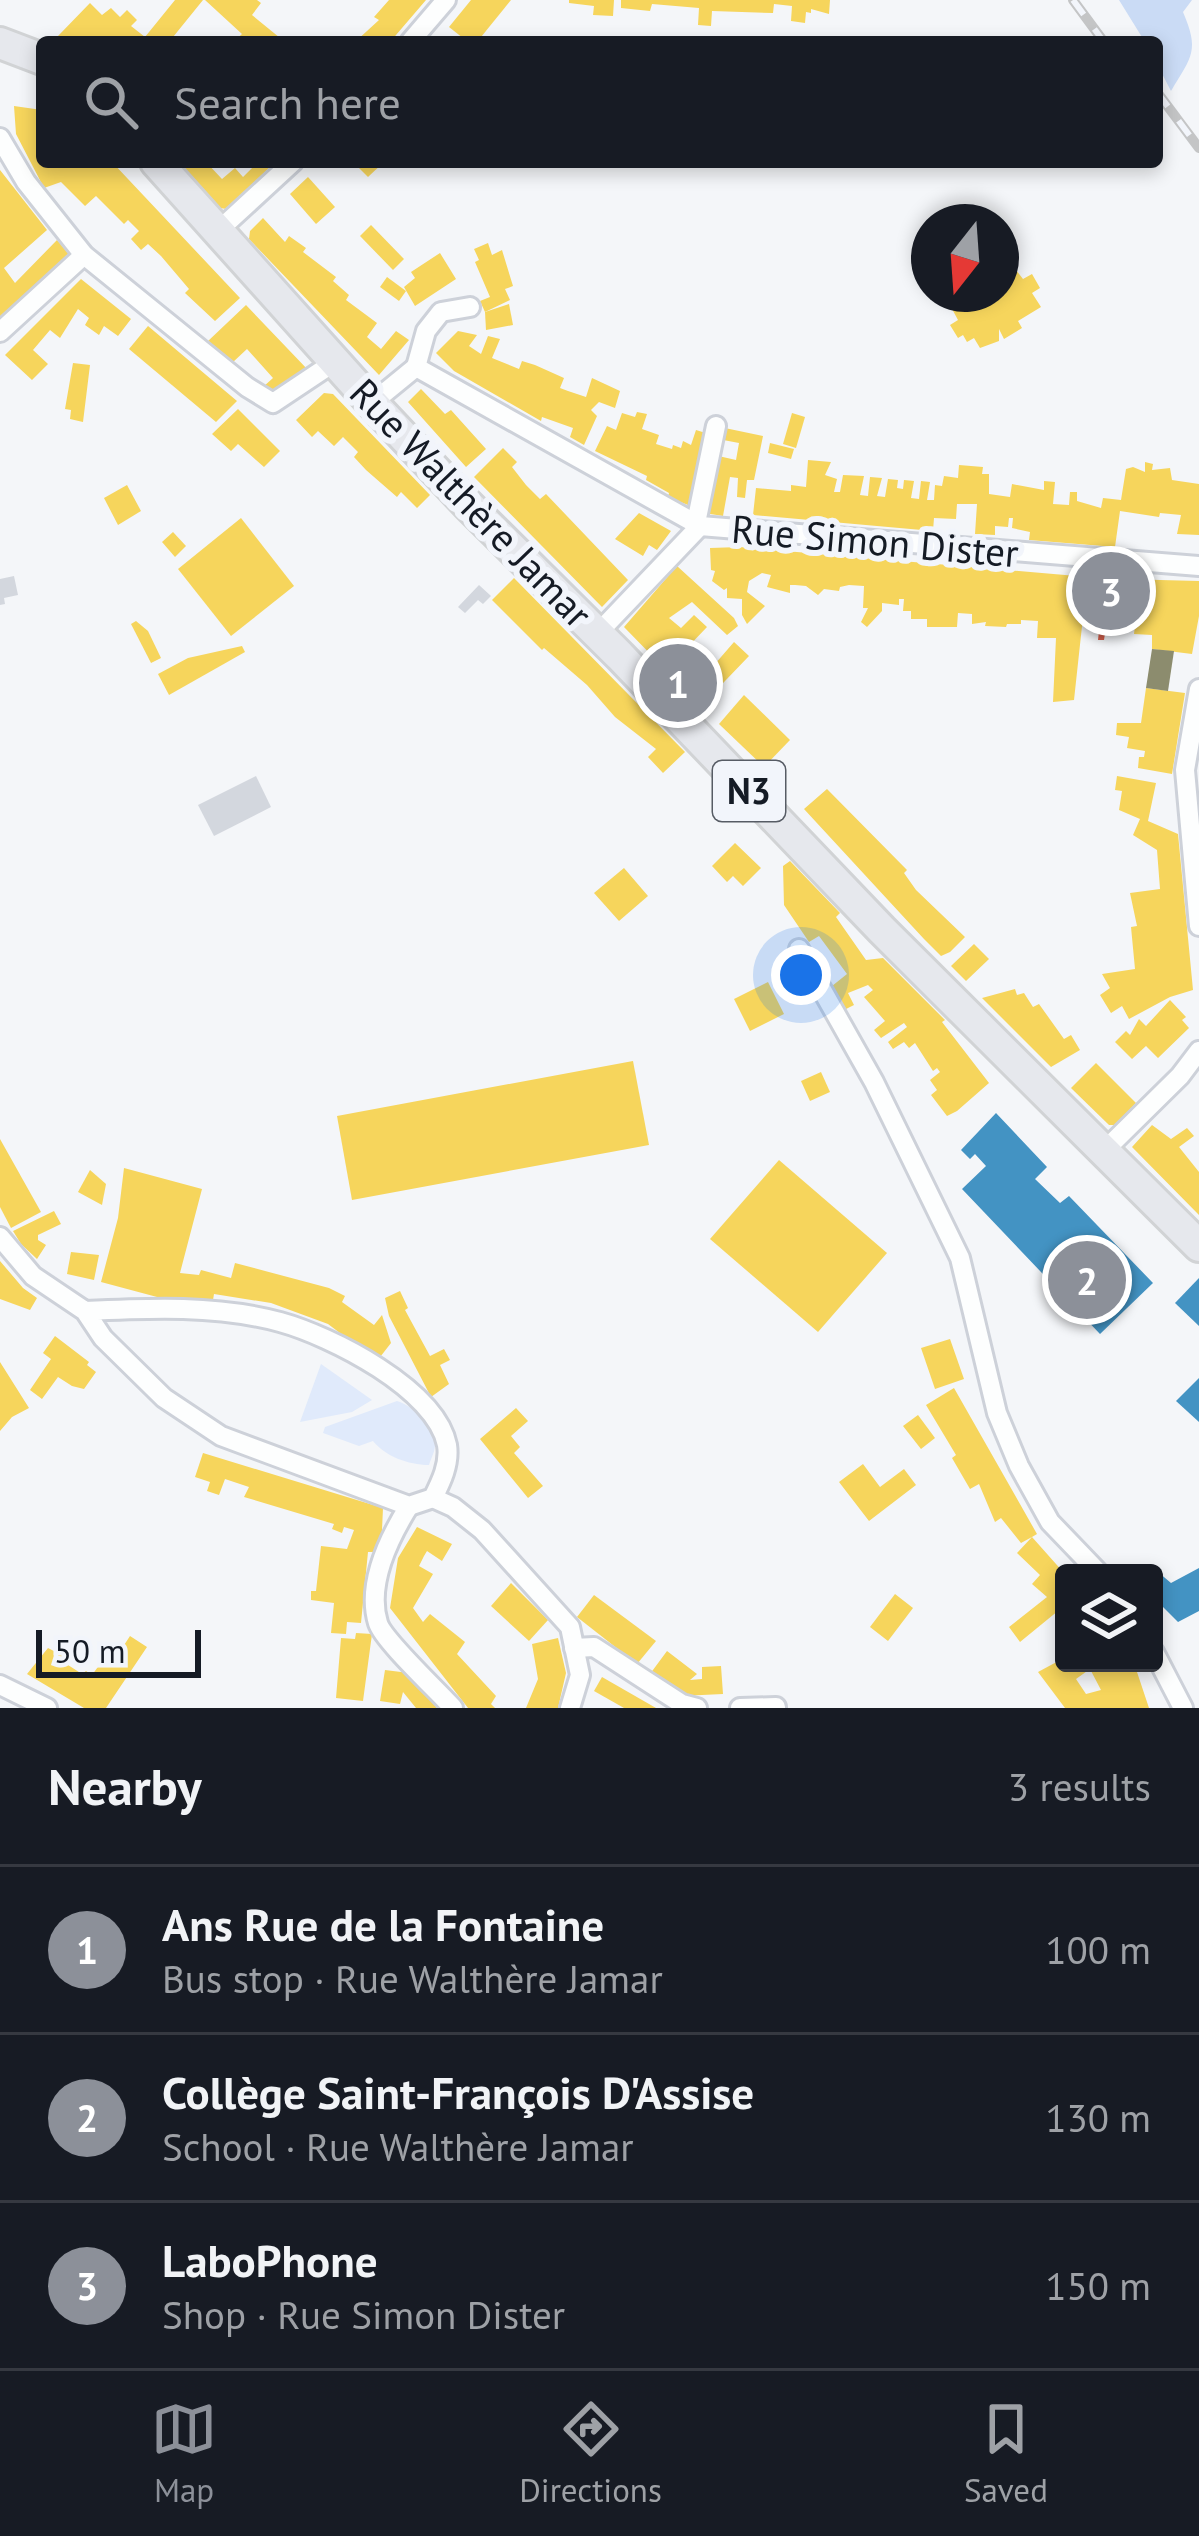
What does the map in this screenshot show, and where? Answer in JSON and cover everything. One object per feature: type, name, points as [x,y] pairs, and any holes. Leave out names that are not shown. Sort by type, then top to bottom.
[{"type":"main road","points":[[0,43],[36,56]]},
{"type":"main road","points":[[0,63],[36,74]]},
{"type":"main road","name":"Rue Walthère Jamar","points":[[161,168],[372,403],[882,930],[1199,1246]]},
{"type":"street","points":[[415,36],[446,0]]},
{"type":"street","points":[[0,138],[26,182],[84,255],[247,387],[273,404],[336,361]]},
{"type":"street","points":[[218,231],[286,168]]},
{"type":"street","points":[[0,332],[84,255]]},
{"type":"street","points":[[372,403],[416,367],[426,331],[441,312],[470,307]]},
{"type":"street","name":"Rue Simon Dister","points":[[416,367],[698,524],[1199,566]]},
{"type":"street","name":"Rue Simon Dister","points":[[698,524],[716,426]]},
{"type":"street","points":[[597,634],[698,524]]},
{"type":"street","points":[[1199,689],[1186,770],[1199,926]]},
{"type":"street","points":[[800,949],[857,1048],[950,1234],[969,1286],[998,1413],[1019,1466],[1050,1522],[1090,1564]]},
{"type":"street","points":[[1102,1152],[1199,1052]]},
{"type":"street","points":[[0,1238],[33,1276],[85,1311],[103,1338],[193,1420],[221,1436],[409,1506],[433,1498],[453,1507],[504,1552],[571,1628],[580,1675],[570,1708]]},
{"type":"street","points":[[85,1311],[172,1306],[278,1321],[334,1341],[432,1410],[447,1446],[444,1475],[433,1498]]},
{"type":"street","points":[[409,1506],[396,1527],[374,1588],[378,1627],[453,1708]]},
{"type":"street","points":[[574,1648],[594,1648],[682,1705],[697,1708]]},
{"type":"street","points":[[1163,1669],[1183,1708]]},
{"type":"street","points":[[0,1685],[47,1708]]},
{"type":"street","points":[[740,1708],[776,1707]]},
{"type":"shaded area","points":[[1119,0],[1192,0],[1183,12],[1191,52],[1171,91],[1163,76],[1163,36],[1141,36]]},
{"type":"shaded area","points":[[321,1364],[372,1400],[352,1412],[300,1422]]},
{"type":"shaded area","points":[[397,1401],[416,1412],[431,1431],[435,1445],[429,1465],[398,1459],[373,1441],[359,1446],[323,1433],[325,1427]]},
{"type":"building: Homes","points":[[175,0],[203,0],[174,36],[146,36]]},
{"type":"building: Homes","points":[[205,0],[257,0],[261,3],[252,15],[278,36],[242,34]]},
{"type":"building: Homes","points":[[389,0],[426,0],[395,36],[362,36],[379,20],[374,17]]},
{"type":"building: Homes","points":[[471,0],[511,0],[482,36],[460,36],[449,27]]},
{"type":"building: Homes","points":[[569,0],[614,0],[613,16],[593,15],[594,6]]},
{"type":"building: Homes","points":[[621,0],[830,0],[829,14],[811,9],[805,23],[791,21],[792,6],[774,4],[773,13],[712,11],[711,26],[698,25],[699,8],[652,4],[650,11],[621,8]]},
{"type":"building: Homes","points":[[90,3],[102,15],[111,8],[120,17],[127,10],[137,20],[131,26],[144,36],[58,36]]},
{"type":"building: Homes","points":[[14,106],[36,109],[36,168],[118,168],[240,298],[215,321],[185,293],[189,289],[161,256],[148,244],[141,250],[131,239],[139,231],[128,220],[124,224],[96,196],[85,206],[61,182],[44,188],[16,134]]},
{"type":"building: Homes","points":[[183,168],[212,168],[222,179],[235,168],[243,177],[252,168],[269,168],[227,209],[219,208]]},
{"type":"building: Homes","points":[[0,170],[47,230],[4,268],[15,283],[57,240],[69,254],[0,322]]},
{"type":"building: Homes","points":[[308,177],[335,207],[316,224],[290,194]]},
{"type":"building: Homes","points":[[263,218],[285,242],[289,236],[336,277],[333,281],[349,295],[346,300],[377,323],[367,337],[381,349],[396,331],[409,340],[379,375],[249,239],[250,231]]},
{"type":"building: Homes","points":[[371,225],[404,259],[393,270],[360,236]]},
{"type":"building: Homes","points":[[488,243],[492,255],[502,250],[513,286],[505,289],[510,300],[485,312],[480,301],[490,297],[474,249]]},
{"type":"building: Homes","points":[[440,253],[456,279],[415,306],[404,287],[415,278],[411,272]]},
{"type":"building: Homes","points":[[1019,274],[1023,279],[1032,274],[1040,288],[1032,293],[1041,307],[1018,321],[1022,328],[1004,339],[999,329],[999,341],[980,348],[974,338],[967,342],[963,335],[958,338],[950,325],[958,320],[954,312],[1019,312]]},
{"type":"building: Homes","points":[[387,277],[406,291],[399,301],[380,287]]},
{"type":"building: Homes","points":[[81,279],[131,319],[118,336],[104,326],[99,335],[85,325],[89,318],[78,309],[60,338],[50,330],[33,350],[48,364],[32,380],[5,355]]},
{"type":"building: Homes","points":[[509,304],[513,325],[486,330],[485,312]]},
{"type":"building: Homes","points":[[246,305],[309,371],[281,398],[263,387],[273,378],[247,349],[232,363],[207,342]]},
{"type":"building: Homes","points":[[148,326],[237,401],[216,422],[129,349]]},
{"type":"building: Homes","points":[[458,331],[477,335],[469,346],[481,354],[488,336],[500,339],[492,358],[519,369],[522,361],[535,365],[564,378],[560,388],[568,391],[586,397],[592,378],[620,391],[615,408],[599,402],[591,410],[597,416],[584,445],[570,437],[573,428],[542,417],[541,421],[454,371],[436,353]]},
{"type":"building: Homes","points":[[73,363],[90,365],[83,422],[70,419],[71,410],[65,409]]},
{"type":"building: Homes","points":[[421,389],[445,414],[451,410],[486,449],[466,467],[408,402]]},
{"type":"building: Homes","points":[[324,393],[333,394],[430,495],[417,508],[366,470],[354,457],[358,452],[343,437],[334,446],[318,431],[312,437],[296,420]]},
{"type":"building: Homes","points":[[238,409],[280,451],[264,467],[238,444],[231,451],[212,434]]},
{"type":"building: Homes","points":[[637,412],[647,414],[642,429],[659,435],[656,444],[672,449],[673,445],[681,448],[683,441],[691,445],[696,430],[709,434],[693,507],[668,497],[647,476],[595,451],[607,426],[616,430],[622,413],[635,417]]},
{"type":"building: Homes","points":[[792,413],[805,417],[796,448],[783,444]]},
{"type":"building: Homes","points":[[720,427],[763,436],[754,480],[747,480],[745,498],[737,497],[738,478],[730,477],[723,516],[704,513],[714,455],[736,460],[739,443],[718,439]]},
{"type":"building: Homes","points":[[770,443],[794,449],[791,459],[768,453]]},
{"type":"building: Homes","points":[[503,448],[517,462],[512,467],[526,485],[540,499],[546,494],[628,580],[602,607],[474,477]]},
{"type":"building: Homes","points":[[808,460],[831,462],[825,475],[837,479],[834,492],[840,492],[843,475],[864,476],[860,495],[868,496],[870,477],[882,478],[877,496],[885,497],[888,479],[898,480],[897,488],[903,489],[904,480],[914,481],[911,498],[919,499],[921,481],[930,482],[927,500],[934,500],[935,485],[942,486],[944,476],[958,478],[959,465],[983,467],[982,474],[989,474],[989,494],[1010,497],[1012,484],[1044,490],[1044,481],[1055,482],[1053,504],[1069,505],[1070,492],[1077,492],[1077,501],[1101,508],[1103,498],[1121,500],[1126,469],[1145,472],[1145,462],[1153,464],[1152,470],[1170,468],[1172,480],[1199,484],[1199,535],[1177,534],[1181,515],[1120,511],[1115,547],[1029,540],[1030,532],[1012,528],[1013,518],[1008,527],[995,526],[995,535],[975,534],[977,504],[957,504],[956,519],[934,518],[933,531],[753,515],[756,488],[791,491],[791,485],[806,487]]},
{"type":"building: Homes","points":[[127,485],[141,511],[118,525],[104,498]]},
{"type":"building: Homes","points":[[639,513],[671,531],[657,550],[649,545],[643,556],[615,539]]},
{"type":"building: Homes","points":[[241,518],[294,586],[231,636],[178,569]]},
{"type":"building: Homes","points":[[173,532],[186,546],[175,557],[162,542]]},
{"type":"building: Homes","points":[[710,548],[1088,577],[1087,582],[1104,584],[1099,618],[1083,617],[1074,700],[1053,702],[1056,638],[1037,638],[1038,621],[985,626],[986,622],[972,624],[972,614],[958,613],[957,627],[927,627],[927,619],[911,619],[911,611],[903,611],[904,599],[899,599],[899,605],[882,603],[882,611],[867,627],[861,622],[868,608],[863,608],[864,586],[824,589],[818,595],[806,586],[790,585],[790,593],[767,587],[771,575],[762,573],[749,581],[747,592],[765,606],[747,624],[742,599],[727,598],[727,588],[712,581],[715,571],[711,570]]},
{"type":"building: Homes","points":[[677,566],[738,626],[727,635],[692,602],[669,618],[681,628],[694,615],[707,627],[685,650],[708,672],[734,642],[749,656],[701,706],[624,627]]},
{"type":"building: Homes","points":[[514,578],[685,752],[663,773],[648,757],[656,749],[615,717],[587,685],[542,650],[492,600]]},
{"type":"building: Homes","points":[[1121,579],[1199,581],[1192,654],[1152,649],[1152,635],[1134,634],[1136,617],[1125,617],[1124,629],[1117,629]]},
{"type":"building: Homes","points":[[136,621],[148,631],[161,658],[151,663],[131,624]]},
{"type":"building: Homes","points":[[242,646],[245,652],[169,695],[158,674],[188,658]]},
{"type":"building: Homes","points":[[1146,688],[1185,693],[1172,774],[1138,768],[1145,751],[1127,748],[1129,737],[1116,735],[1117,723],[1141,723]]},
{"type":"building: Homes","points":[[744,695],[790,740],[764,767],[719,724]]},
{"type":"building: Homes","points":[[1117,776],[1156,783],[1148,821],[1178,834],[1193,990],[1129,1019],[1122,1006],[1111,1013],[1100,995],[1110,988],[1102,974],[1135,969],[1131,927],[1137,926],[1130,893],[1160,889],[1157,850],[1133,835],[1140,819],[1119,810],[1122,791],[1115,790]]},
{"type":"building: Homes","points":[[827,789],[907,870],[904,873],[916,890],[965,937],[950,952],[941,956],[804,809]]},
{"type":"building: Homes","points":[[735,843],[761,868],[743,886],[733,876],[727,882],[712,866]]},
{"type":"building: Homes","points":[[790,861],[840,913],[836,917],[866,960],[883,958],[945,1020],[942,1022],[989,1083],[957,1111],[947,1116],[931,1095],[937,1090],[930,1080],[940,1072],[933,1071],[915,1043],[909,1048],[904,1042],[893,1049],[888,1042],[907,1027],[904,1023],[881,1038],[874,1030],[885,1021],[864,997],[873,990],[868,985],[848,993],[854,1005],[846,1009],[832,986],[847,974],[819,936],[809,942],[784,905],[783,866]]},
{"type":"building: Homes","points":[[624,868],[648,896],[619,921],[594,893]]},
{"type":"building: Homes","points":[[974,944],[989,959],[966,981],[951,966]]},
{"type":"building: Homes","points":[[768,982],[784,1014],[750,1031],[734,999]]},
{"type":"building: Homes","points":[[1015,989],[1033,1007],[1039,1004],[1064,1039],[1071,1035],[1080,1050],[1051,1067],[982,998]]},
{"type":"building: Homes","points":[[1170,1000],[1186,1017],[1182,1020],[1189,1028],[1158,1058],[1146,1046],[1132,1059],[1115,1042],[1126,1031],[1130,1035],[1139,1019],[1146,1026]]},
{"type":"building: Homes","points":[[633,1061],[649,1145],[352,1200],[337,1116]]},
{"type":"building: Homes","points":[[1096,1063],[1136,1103],[1115,1125],[1109,1125],[1071,1088]]},
{"type":"building: Homes","points":[[821,1072],[830,1092],[810,1101],[801,1081]]},
{"type":"building: Homes","points":[[1152,1125],[1171,1139],[1187,1128],[1194,1136],[1179,1147],[1199,1172],[1199,1215],[1132,1147]]},
{"type":"building: Homes","points":[[0,1139],[41,1212],[11,1228],[0,1207]]},
{"type":"building: Homes","points":[[779,1160],[887,1253],[818,1332],[710,1239]]},
{"type":"building: Homes","points":[[124,1168],[202,1189],[180,1273],[199,1275],[201,1270],[231,1278],[235,1263],[329,1288],[345,1296],[342,1302],[374,1325],[382,1315],[391,1343],[377,1361],[328,1324],[271,1303],[214,1294],[213,1300],[194,1298],[193,1304],[101,1282],[118,1218]]},
{"type":"building: Homes","points":[[90,1170],[106,1184],[102,1205],[78,1192]]},
{"type":"building: Homes","points":[[54,1211],[61,1224],[38,1235],[46,1245],[37,1259],[13,1231]]},
{"type":"building: Homes","points":[[71,1252],[99,1255],[94,1280],[67,1274]]},
{"type":"building: Homes","points":[[0,1261],[37,1298],[30,1310],[0,1299]]},
{"type":"building: Homes","points":[[400,1291],[430,1356],[444,1349],[450,1360],[440,1365],[449,1384],[431,1397],[389,1316],[385,1298]]},
{"type":"building: Homes","points":[[55,1336],[96,1372],[84,1389],[58,1377],[42,1399],[30,1390],[51,1359],[43,1353]]},
{"type":"building: Homes","points":[[950,1339],[964,1379],[935,1389],[921,1348]]},
{"type":"building: Homes","points":[[0,1362],[29,1408],[0,1431]]},
{"type":"building: Homes","points":[[954,1388],[1037,1534],[1021,1543],[1001,1518],[995,1522],[979,1484],[970,1489],[926,1405]]},
{"type":"building: Homes","points":[[516,1408],[528,1421],[511,1436],[520,1447],[514,1453],[543,1486],[528,1498],[480,1439]]},
{"type":"building: Homes","points":[[918,1415],[935,1438],[921,1449],[903,1426]]},
{"type":"building: Homes","points":[[203,1453],[383,1508],[381,1552],[368,1552],[361,1623],[347,1622],[346,1634],[331,1633],[334,1603],[311,1600],[321,1546],[347,1549],[354,1530],[344,1527],[342,1533],[332,1529],[334,1524],[244,1497],[249,1487],[225,1479],[219,1495],[207,1491],[210,1482],[195,1477]]},
{"type":"building: Homes","points":[[863,1464],[880,1487],[904,1469],[916,1485],[869,1521],[839,1482]]},
{"type":"building: Homes","points":[[417,1527],[452,1544],[442,1561],[427,1551],[419,1566],[433,1574],[413,1608],[423,1622],[430,1614],[465,1642],[457,1654],[496,1696],[491,1704],[495,1708],[468,1708],[390,1608],[398,1558]]},
{"type":"building: Homes","points":[[1032,1537],[1056,1564],[1055,1613],[1020,1642],[1009,1627],[1047,1597],[1032,1584],[1040,1575],[1017,1553]]},
{"type":"building: Homes","points":[[511,1583],[548,1620],[529,1641],[491,1606]]},
{"type":"building: Homes","points":[[895,1594],[913,1608],[888,1641],[870,1627]]},
{"type":"building: Homes","points":[[594,1595],[656,1641],[637,1664],[577,1617]]},
{"type":"building: Homes","points":[[356,1633],[372,1634],[363,1701],[336,1698],[341,1638],[355,1639]]},
{"type":"building: Homes","points":[[130,1636],[147,1647],[106,1708],[84,1708],[27,1674],[48,1648],[71,1660],[68,1665],[82,1674],[92,1675],[103,1660],[111,1665]]},
{"type":"building: Homes","points":[[558,1638],[566,1673],[558,1708],[526,1708],[538,1679],[532,1644]]},
{"type":"building: Homes","points":[[667,1651],[697,1674],[690,1680],[702,1679],[702,1667],[721,1666],[723,1694],[681,1696],[650,1674]]},
{"type":"building: Homes","points":[[1055,1663],[1055,1672],[1086,1672],[1076,1679],[1086,1694],[1101,1690],[1092,1672],[1137,1672],[1149,1708],[1065,1708],[1038,1672]]},
{"type":"building: Homes","points":[[385,1670],[409,1673],[437,1708],[416,1708],[403,1692],[400,1704],[380,1701]]},
{"type":"building: Homes","points":[[602,1677],[656,1708],[624,1708],[594,1691]]},
{"type":"building: Shops","points":[[1104,584],[1120,586],[1117,629],[1106,627],[1104,640],[1098,640]]},
{"type":"building: Schools","points":[[996,1113],[1047,1167],[1035,1179],[1060,1203],[1069,1196],[1153,1283],[1100,1334],[962,1189],[986,1166],[975,1154],[970,1159],[961,1150]]},
{"type":"building: Schools","points":[[1199,1278],[1199,1326],[1175,1303]]},
{"type":"building: Schools","points":[[1199,1378],[1199,1422],[1176,1401]]},
{"type":"building: Schools","points":[[1199,1568],[1199,1611],[1178,1622],[1163,1607],[1163,1576],[1171,1583]]},
{"type":"building: Industry","points":[[1152,649],[1174,651],[1168,691],[1146,688]]},
{"type":"building: Other","points":[[14,576],[18,595],[4,598],[5,604],[0,605],[0,579]]},
{"type":"building: Other","points":[[479,585],[491,596],[483,604],[478,600],[465,613],[458,607]]},
{"type":"building: Other","points":[[256,776],[271,807],[214,836],[198,805]]},
{"type":"railway","points":[[1073,0],[1100,36]]},
{"type":"railway","points":[[1163,100],[1199,148]]},
{"type":"place","name":"LaboPhone","points":[[1111,591]]},
{"type":"place","name":"Ans Rue de la Fontaine","points":[[678,683]]},
{"type":"place","name":"Collège Saint-François D'Assise","points":[[1087,1280]]}]
